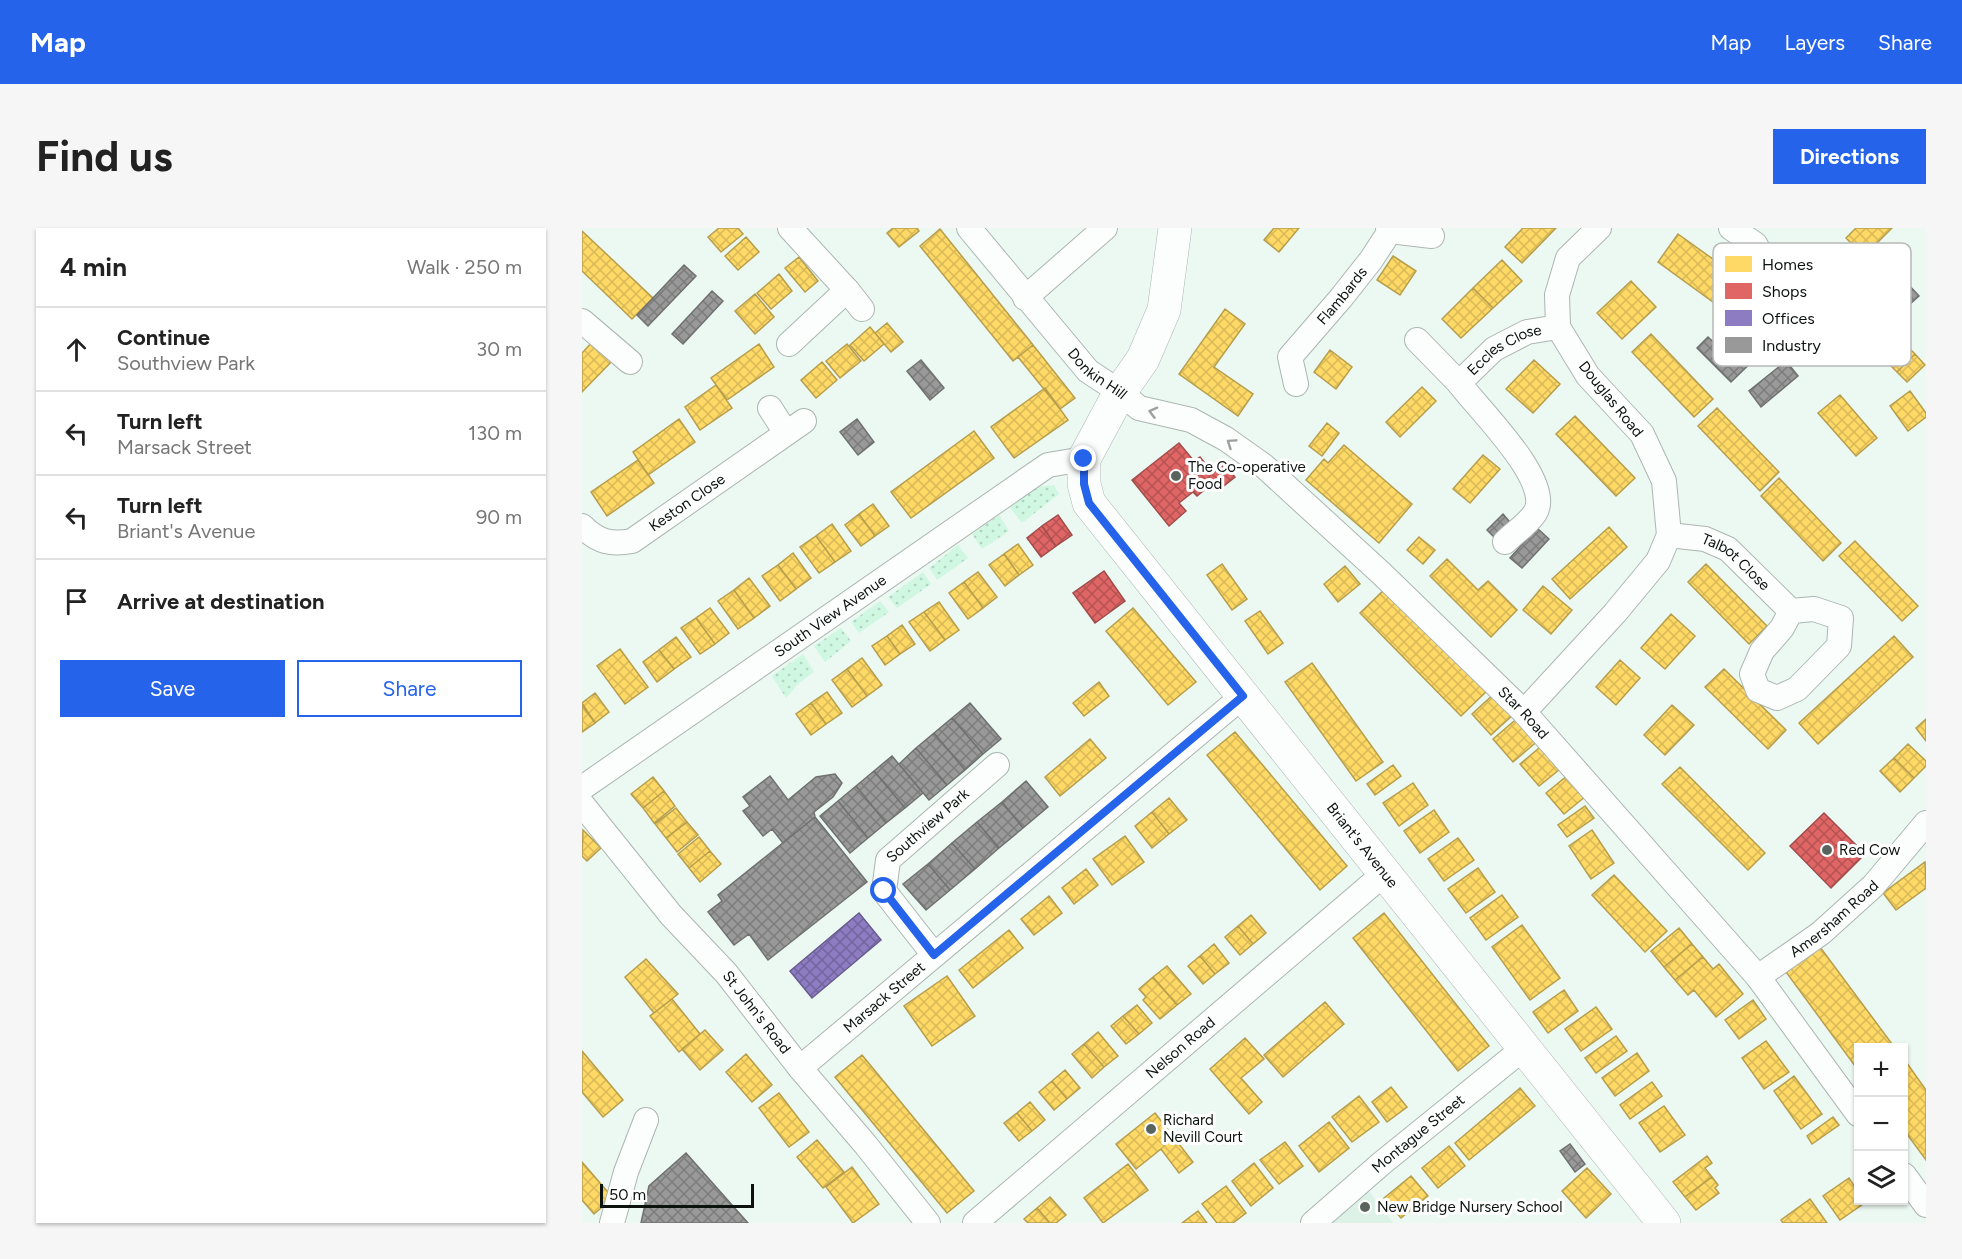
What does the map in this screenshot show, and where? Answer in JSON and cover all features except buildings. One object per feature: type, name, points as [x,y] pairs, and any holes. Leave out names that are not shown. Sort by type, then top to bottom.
[{"type":"main road","points":[[1120,393],[1143,358],[1164,310],[1175,228]]},
{"type":"main road","name":"Donkin Hill","points":[[1084,459],[1120,393]]},
{"type":"main road","name":"Briant's Avenue","points":[[1084,459],[1084,484],[1089,503],[1664,1223]]},
{"type":"street","points":[[789,344],[855,299],[790,228]]},
{"type":"street","name":"Donkin Hill","points":[[969,228],[1088,371],[1120,393]]},
{"type":"street","points":[[1025,298],[1105,228]]},
{"type":"street","name":"Douglas Road","points":[[1524,712],[1615,614],[1658,561],[1669,535],[1664,481],[1642,434],[1588,376],[1558,327],[1557,295],[1568,258],[1599,228]]},
{"type":"street","points":[[1731,228],[1754,243]]},
{"type":"street","name":"Flambards","points":[[1296,384],[1281,361],[1341,298],[1371,260],[1389,230],[1432,236]]},
{"type":"street","points":[[582,321],[630,362]]},
{"type":"street","name":"Eccles Close","points":[[1459,382],[1494,349],[1527,332],[1558,327]]},
{"type":"street","name":"Eccles Close","points":[[1417,340],[1459,382],[1501,431],[1522,461],[1539,496],[1536,512],[1505,542]]},
{"type":"street","name":"Star Road","points":[[1120,393],[1139,408],[1191,420],[1226,439],[1264,466],[1382,574],[1524,712],[1758,977],[1854,1109]]},
{"type":"street","name":"Keston Close","points":[[582,526],[589,533],[614,545],[632,542],[795,427],[770,408]]},
{"type":"street","name":"South View Avenue","points":[[582,788],[1048,465],[1084,459]]},
{"type":"street","name":"Talbot Close","points":[[1669,535],[1705,539],[1728,549],[1791,611]]},
{"type":"street","name":"Marsack Street","points":[[800,1068],[1243,696]]},
{"type":"street","name":"Southview Park","points":[[934,955],[884,891],[888,860],[997,765]]},
{"type":"street","name":"St John's Road","points":[[582,804],[671,915],[726,973],[800,1068],[928,1223]]},
{"type":"street","name":"Amersham Road","points":[[1758,977],[1821,933],[1865,893],[1926,823]]},
{"type":"street","name":"Nelson Road","points":[[975,1223],[1385,873]]},
{"type":"street","name":"Montague Street","points":[[1313,1223],[1382,1163],[1524,1048]]},
{"type":"street","points":[[612,1223],[626,1172],[646,1120]]},
{"type":"street","points":[[1908,1180],[1926,1205]]},
{"type":"shaded area","name":"New Bridge Nursery School","points":[[1368,1190],[1393,1223],[1330,1223]]},
{"type":"green space","points":[[1054,485],[1059,494],[1022,523],[1009,506],[1035,487]]},
{"type":"green space","points":[[999,515],[1009,531],[982,549],[972,534]]},
{"type":"green space","points":[[958,545],[968,558],[937,580],[929,568]]},
{"type":"green space","points":[[923,572],[931,584],[897,608],[888,597]]},
{"type":"green space","points":[[880,601],[889,612],[859,633],[851,622]]},
{"type":"green space","points":[[841,628],[851,641],[825,662],[814,646]]},
{"type":"green space","points":[[803,654],[814,672],[799,683],[786,698],[772,676]]},
{"type":"place","name":"The Co-operative Food","points":[[1176,476]]},
{"type":"place","name":"Red Cow","points":[[1827,850]]},
{"type":"place","name":"Richard Nevill Court","points":[[1151,1129]]},
{"type":"place","name":"New Bridge Nursery School","points":[[1365,1207]]},
{"type":"route","points":[[884,891],[934,955],[1243,696],[1089,503],[1084,484],[1084,459]]}]
